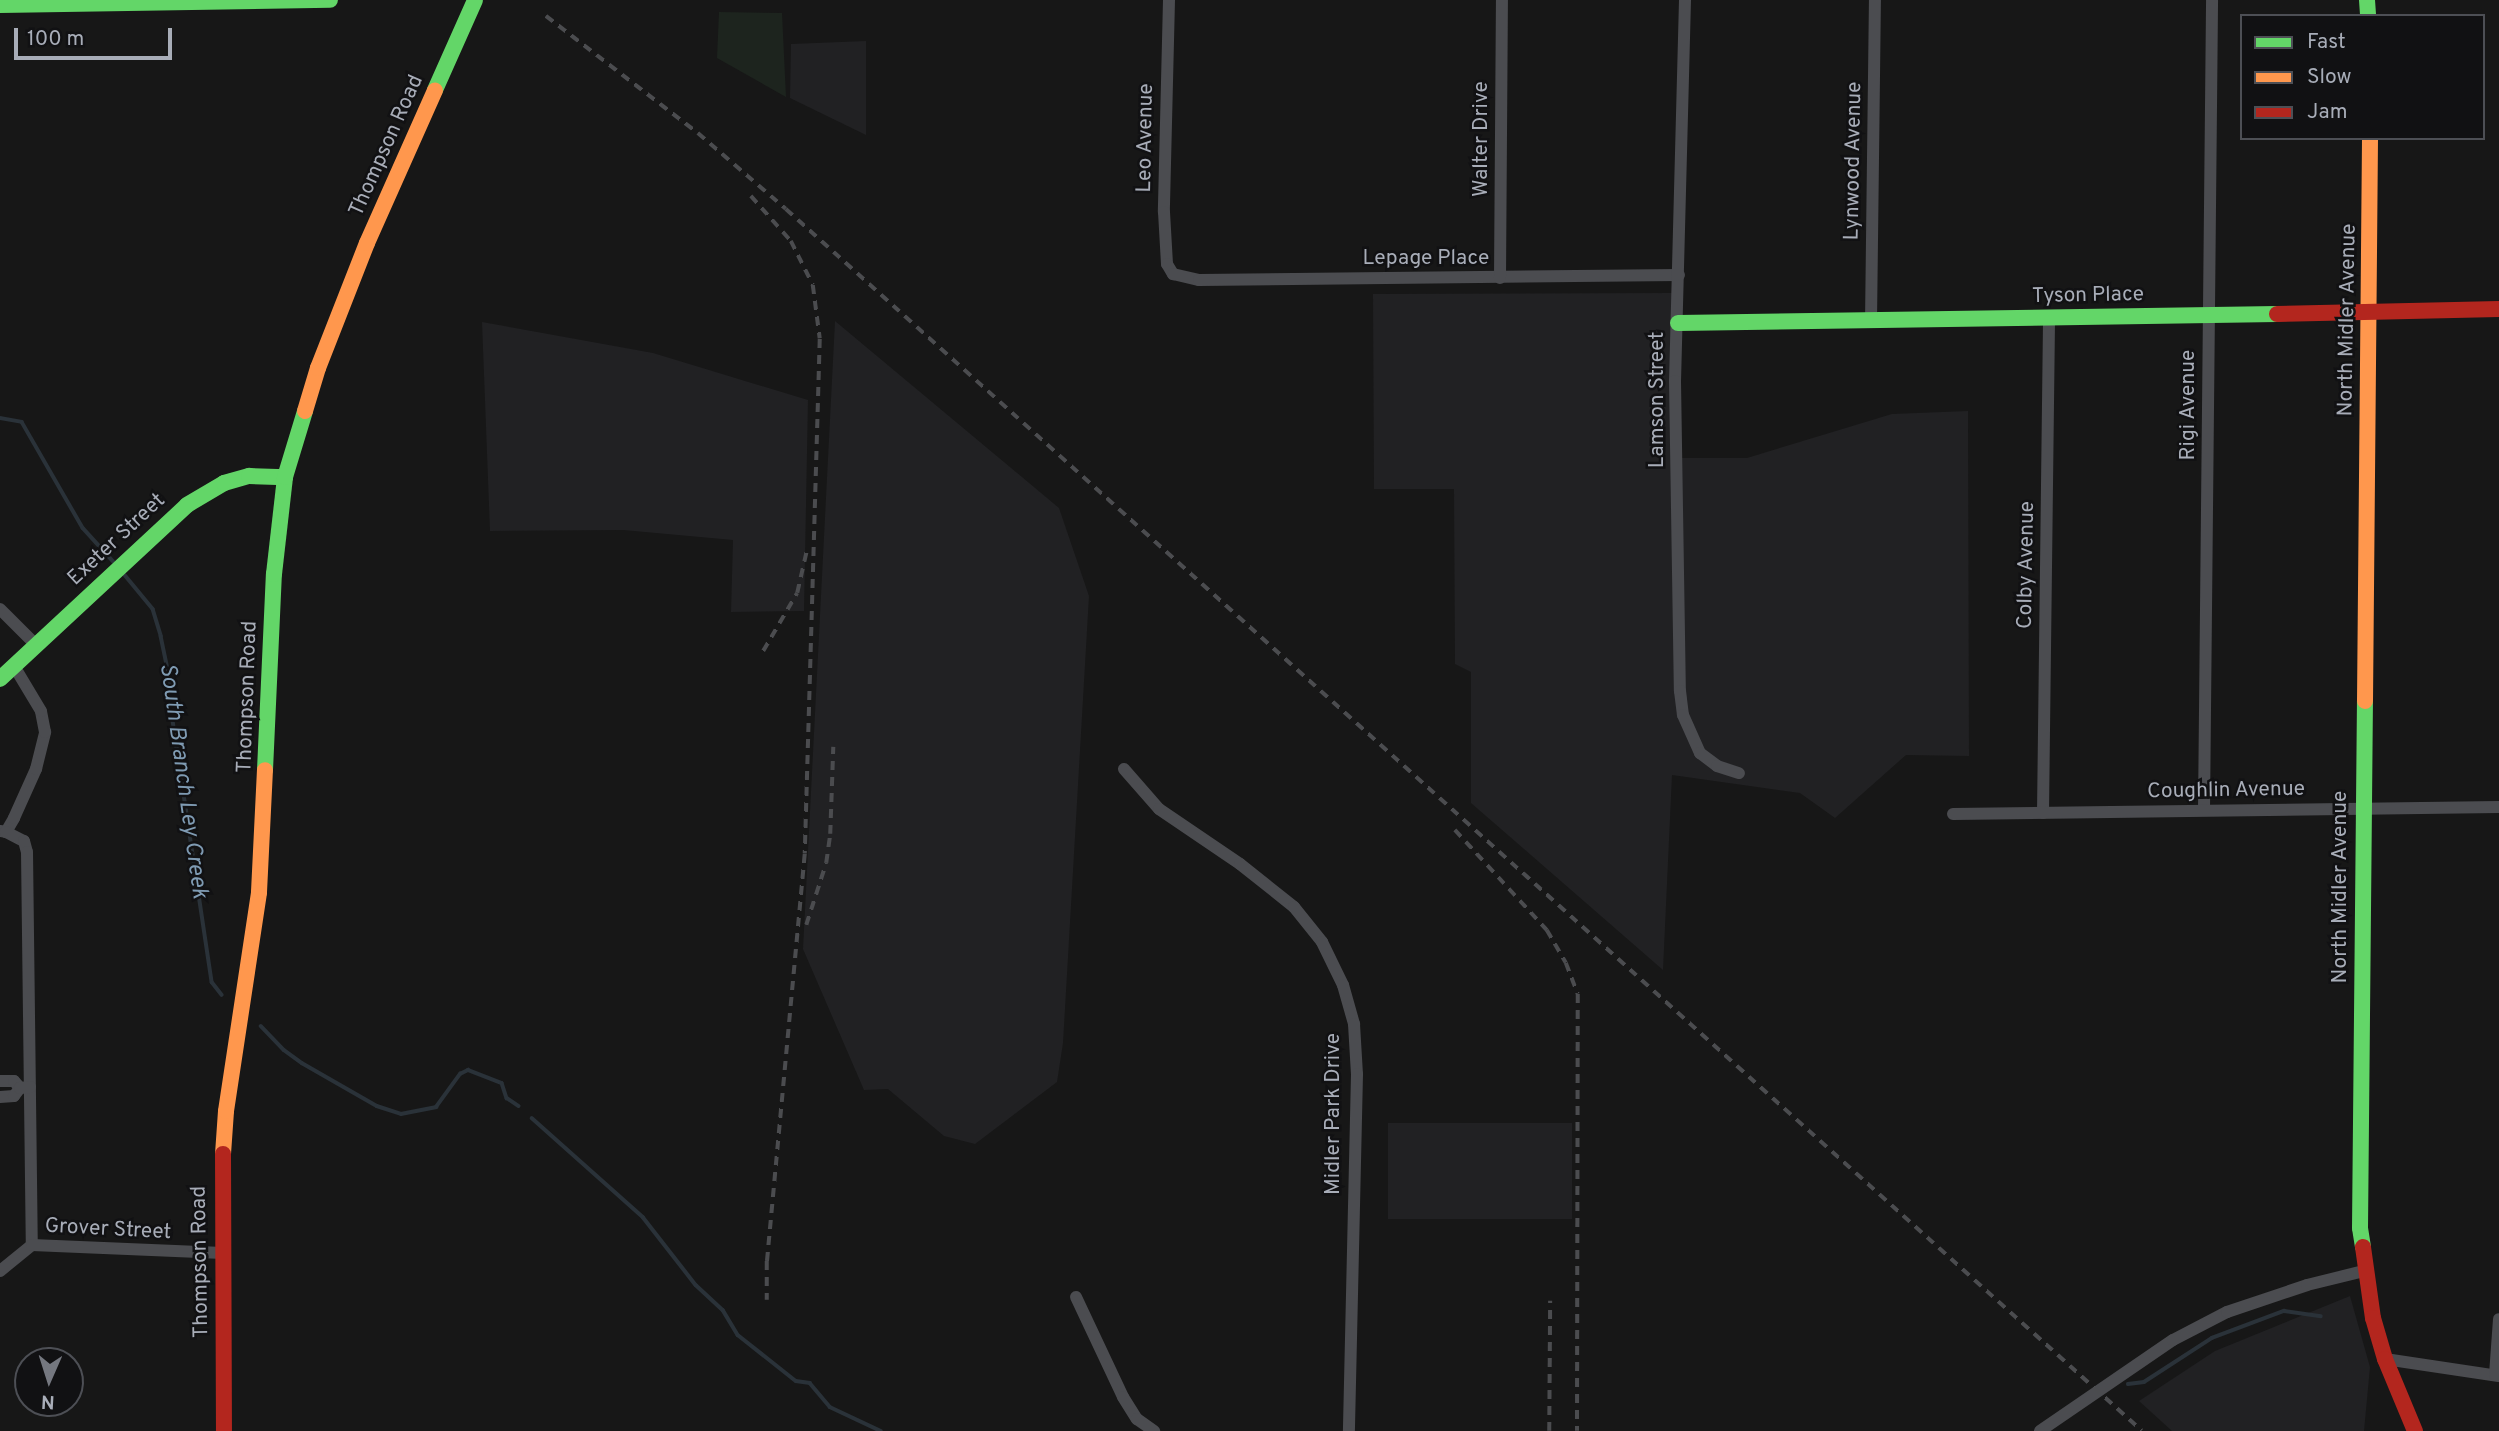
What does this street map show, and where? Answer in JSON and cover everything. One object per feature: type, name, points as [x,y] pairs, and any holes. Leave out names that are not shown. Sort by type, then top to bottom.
[{"type":"main road","points":[[0,5],[330,0]]},
{"type":"main road","name":"Thompson Road","points":[[224,1431],[221,1174],[226,1111],[259,892],[274,574],[285,477],[318,368],[367,243],[475,0]]},
{"type":"main road","name":"North Midler Avenue","points":[[2370,140],[2360,1228],[2364,1271],[2385,1359],[2415,1431]]},
{"type":"main road","name":"Tyson Place","points":[[1678,323],[1871,322],[2499,309]]},
{"type":"main road","name":"Exeter Street","points":[[0,679],[187,505],[224,483],[249,476],[285,477]]},
{"type":"street","name":"Leo Avenue","points":[[1169,0],[1164,212],[1167,264],[1173,274]]},
{"type":"street","name":"Walter Drive","points":[[1500,278],[1502,0]]},
{"type":"street","name":"Lamson Street","points":[[1685,0],[1675,381],[1683,715],[1700,754],[1717,766],[1739,773]]},
{"type":"street","name":"Lynwood Avenue","points":[[1871,322],[1875,0]]},
{"type":"street","name":"Rigi Avenue","points":[[2204,810],[2212,0]]},
{"type":"street","name":"Lepage Place","points":[[1173,274],[1199,280],[1679,275]]},
{"type":"street","name":"Colby Avenue","points":[[2043,813],[2049,318]]},
{"type":"street","points":[[0,609],[36,645]]},
{"type":"street","points":[[14,666],[41,711],[45,732],[36,769],[3,832],[24,841],[27,852],[25,1088],[32,1245]]},
{"type":"street","name":"Midler Park Drive","points":[[1124,769],[1159,808],[1240,864],[1294,907],[1322,943],[1343,985],[1354,1024],[1357,1073],[1349,1431]]},
{"type":"street","name":"Coughlin Avenue","points":[[1953,814],[2499,807]]},
{"type":"street","points":[[0,1081],[14,1081],[25,1088]]},
{"type":"street","points":[[0,1097],[14,1096],[25,1088]]},
{"type":"street","name":"Grover Street","points":[[0,1270],[32,1245],[223,1253]]},
{"type":"street","points":[[2040,1431],[2173,1340],[2227,1312],[2364,1271]]},
{"type":"street","points":[[1076,1297],[1123,1397],[1137,1419],[1154,1431]]},
{"type":"street","points":[[2385,1359],[2497,1376],[2499,1319]]},
{"type":"shaded area","points":[[719,12],[782,13],[786,97],[717,58]]},
{"type":"shaded area","points":[[866,41],[866,135],[790,98],[791,44]]},
{"type":"shaded area","points":[[1672,293],[1674,458],[1747,458],[1892,414],[1968,411],[1969,756],[1906,755],[1835,818],[1800,793],[1672,775],[1663,970],[1471,803],[1471,672],[1455,664],[1454,489],[1374,489],[1373,294]]},
{"type":"shaded area","points":[[835,321],[1059,508],[1089,596],[1063,1043],[1057,1082],[975,1144],[944,1136],[888,1089],[864,1090],[803,949]]},
{"type":"shaded area","points":[[482,322],[653,353],[808,400],[804,611],[731,612],[733,540],[623,530],[490,531]]},
{"type":"shaded area","points":[[1388,1123],[1572,1123],[1572,1219],[1388,1219]]},
{"type":"shaded area","points":[[2350,1296],[2370,1367],[2364,1431],[2172,1431],[2139,1401],[2215,1351]]},
{"type":"waterway","name":"South Branch Ley Creek","points":[[0,418],[22,422],[83,528],[113,561]]},
{"type":"waterway","name":"South Branch Ley Creek","points":[[125,575],[153,609],[161,636],[171,684],[172,714],[212,982],[222,995]]},
{"type":"waterway","name":"South Branch Ley Creek","points":[[261,1026],[284,1050],[302,1063],[377,1106],[401,1114],[436,1107],[460,1074],[468,1070],[502,1083],[507,1098],[519,1106]]},
{"type":"waterway","name":"South Branch Ley Creek","points":[[532,1118],[643,1217],[696,1285],[723,1310],[738,1335],[796,1381],[810,1383],[830,1407],[881,1431]]},
{"type":"waterway","points":[[2128,1384],[2144,1382],[2212,1338],[2284,1311],[2321,1316]]},
{"type":"railway","points":[[546,16],[698,133],[786,209],[2142,1431]]},
{"type":"railway","points":[[751,196],[791,241],[813,285],[820,339],[805,854],[767,1261],[767,1300]]},
{"type":"railway","points":[[763,651],[797,593],[807,549]]},
{"type":"railway","points":[[806,925],[826,863],[830,834],[833,747]]},
{"type":"railway","points":[[1455,830],[1547,930],[1566,963],[1578,994],[1577,1431]]},
{"type":"railway","points":[[1549,1431],[1550,1301]]},
{"type":"traffic: fast","points":[[0,5],[330,0]]},
{"type":"traffic: fast","points":[[435,90],[475,0]]},
{"type":"traffic: fast","points":[[2367,0],[2368,14]]},
{"type":"traffic: fast","points":[[1678,323],[2277,314]]},
{"type":"traffic: fast","points":[[265,770],[274,574],[285,477],[305,411]]},
{"type":"traffic: fast","points":[[0,679],[187,505],[224,483],[249,476],[285,477]]},
{"type":"traffic: fast","points":[[2363,1247],[2360,1228],[2365,701]]},
{"type":"traffic: slow","points":[[305,411],[318,368],[367,243],[435,90]]},
{"type":"traffic: slow","points":[[2365,701],[2370,140]]},
{"type":"traffic: slow","points":[[223,1154],[226,1111],[259,892],[265,770]]},
{"type":"traffic: jam","points":[[2277,314],[2499,309]]},
{"type":"traffic: jam","points":[[223,1154],[224,1431]]},
{"type":"traffic: jam","points":[[2363,1247],[2373,1318],[2385,1359],[2415,1431]]}]
